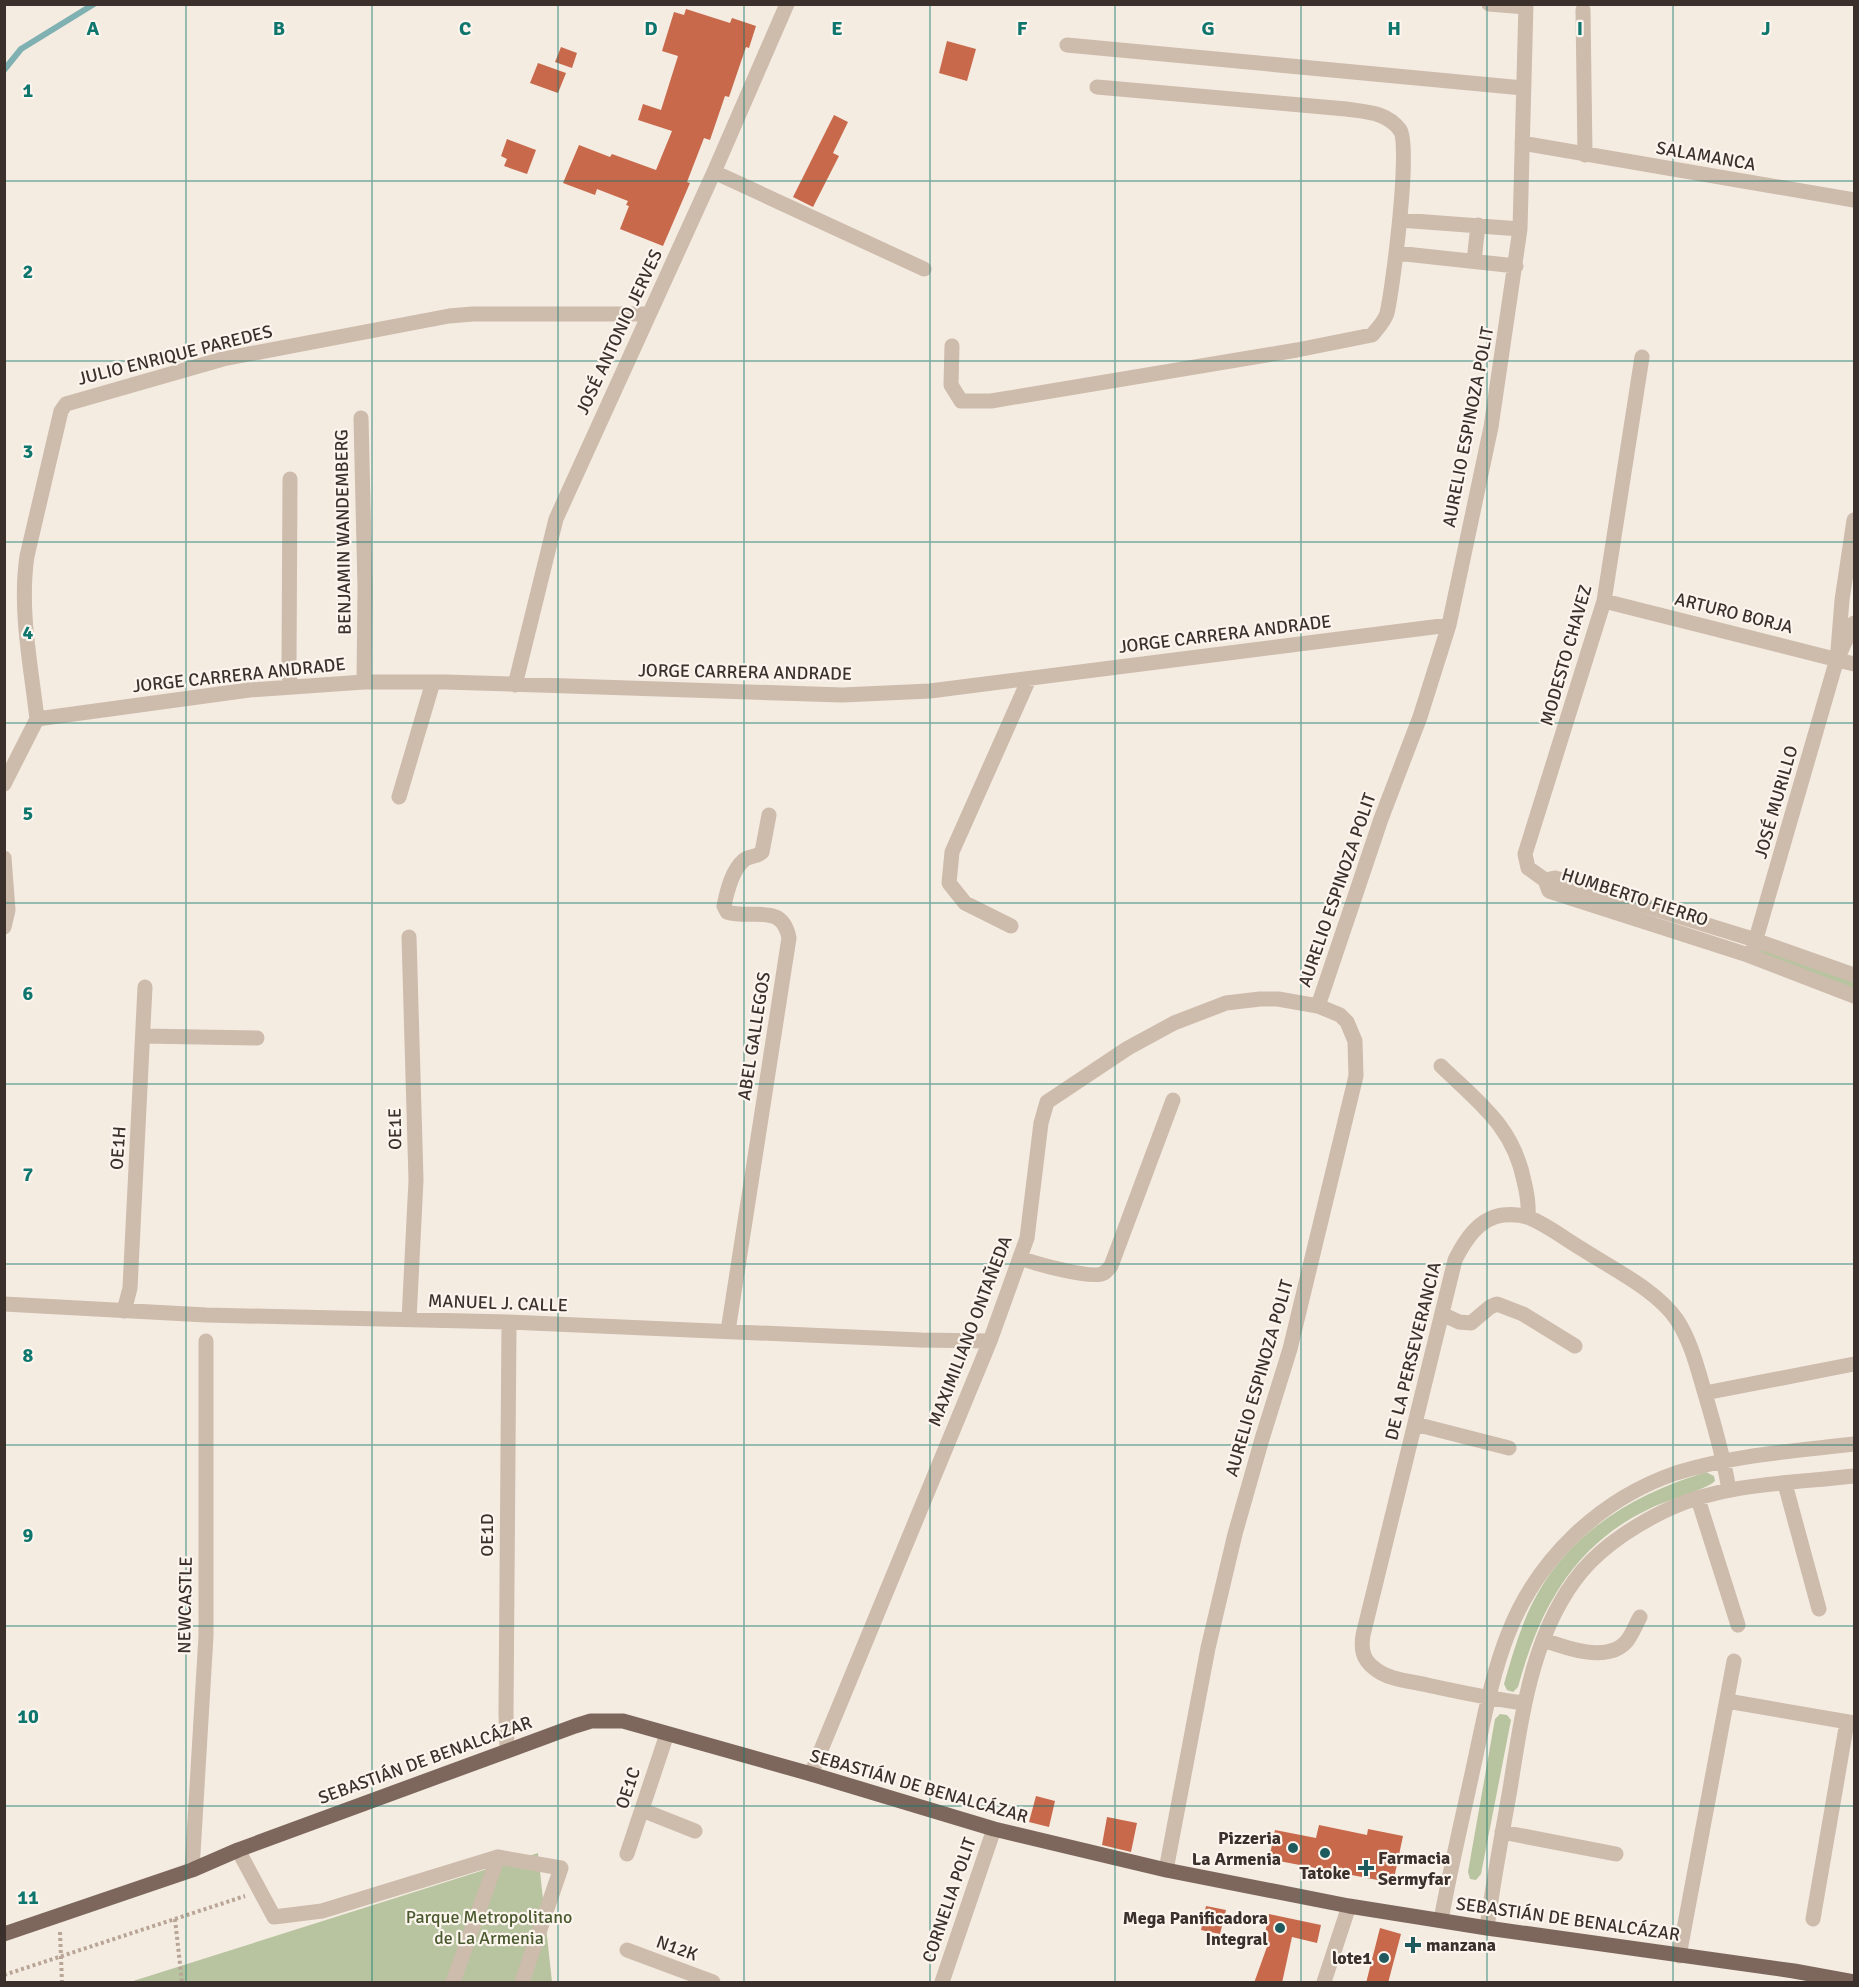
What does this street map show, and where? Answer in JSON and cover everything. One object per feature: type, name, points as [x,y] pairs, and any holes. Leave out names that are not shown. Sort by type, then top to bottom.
[{"type":"main road","name":"SEBASTIÁN DE BENALCÁZAR","points":[[4,1934],[60,1917],[192,1870],[238,1850],[507,1749],[591,1721],[623,1721],[994,1829],[1166,1870],[1349,1906],[1679,1956],[1793,1977],[1854,1982]]},
{"type":"street","name":"JOSÉ ANTONIO JERVES","points":[[515,685],[556,519],[714,172],[787,4]]},
{"type":"street","points":[[1489,4],[1526,6]]},
{"type":"street","name":"AURELIO ESPINOZA POLIT","points":[[1166,1870],[1208,1648],[1235,1534],[1292,1341],[1356,1076],[1355,1041],[1347,1022],[1340,1016],[1318,1006],[1381,819],[1420,717],[1449,625],[1491,427],[1520,229],[1526,6]]},
{"type":"street","points":[[1583,10],[1585,155]]},
{"type":"street","points":[[1067,45],[1523,88]]},
{"type":"street","points":[[952,346],[951,386],[961,401],[991,401],[1297,350],[1372,335],[1387,315],[1400,220],[1404,142],[1400,130],[1384,115],[1346,109],[1097,87]]},
{"type":"street","name":"SALAMANCA","points":[[1522,143],[1854,200]]},
{"type":"street","points":[[714,172],[924,269]]},
{"type":"street","points":[[1400,220],[1520,229]]},
{"type":"street","points":[[1474,261],[1478,225]]},
{"type":"street","points":[[1395,253],[1516,266]]},
{"type":"street","name":"JULIO ENRIQUE PAREDES","points":[[37,719],[24,603],[24,576],[61,411],[66,404],[224,359],[449,316],[649,315]]},
{"type":"street","name":"MODESTO CHAVEZ","points":[[1545,880],[1528,868],[1525,854],[1604,602],[1642,357]]},
{"type":"street","name":"BENJAMIN WANDEMBERG","points":[[361,418],[365,588],[364,682]]},
{"type":"street","points":[[290,479],[290,686]]},
{"type":"street","name":"JOSÉ MURILLO","points":[[1837,659],[1842,600],[1854,520]]},
{"type":"street","name":"ARTURO BORJA","points":[[1604,602],[1854,664]]},
{"type":"street","name":"JOSÉ MURILLO","points":[[1751,956],[1837,659],[1854,623]]},
{"type":"street","name":"JORGE CARRERA ANDRADE","points":[[37,719],[290,686],[364,682],[433,682],[842,695],[898,694],[1449,625]]},
{"type":"street","points":[[1011,926],[965,903],[949,883],[952,852],[1029,679]]},
{"type":"street","points":[[399,796],[433,682]]},
{"type":"street","points":[[4,784],[37,719]]},
{"type":"street","name":"ABEL GALLEGOS","points":[[728,1331],[789,938],[787,926],[780,918],[773,915],[734,914],[727,912],[724,906],[728,888],[737,868],[745,859],[758,857],[762,852],[769,815]]},
{"type":"street","points":[[4,858],[8,910],[4,927]]},
{"type":"street","name":"HUMBERTO FIERRO","points":[[1854,975],[1756,941],[1555,878],[1545,880],[1549,891],[1751,956],[1854,996]]},
{"type":"street","name":"OE1E","points":[[409,937],[416,1180],[409,1320]]},
{"type":"street","name":"OE1H","points":[[124,1311],[130,1288],[145,987]]},
{"type":"street","name":"MAXIMILIANO ONTAÑEDA","points":[[811,1774],[990,1341],[1020,1258],[1028,1232],[1044,1107],[1052,1097],[1128,1048],[1174,1023],[1210,1008],[1226,1003],[1260,999],[1278,999],[1318,1006]]},
{"type":"street","points":[[143,1036],[257,1038]]},
{"type":"street","points":[[1441,1066],[1495,1117],[1509,1137],[1521,1163],[1529,1203],[1528,1217]]},
{"type":"street","points":[[1020,1258],[1043,1266],[1094,1275],[1104,1274],[1111,1266],[1173,1100]]},
{"type":"street","name":"DE LA PERSEVERANCIA","points":[[1524,1703],[1488,1698],[1390,1677],[1375,1670],[1363,1654],[1363,1635],[1455,1260],[1470,1235],[1497,1216],[1528,1217],[1638,1285],[1670,1311],[1692,1349],[1724,1461],[1729,1490]]},
{"type":"street","name":"MANUEL J. CALLE","points":[[4,1304],[206,1315],[508,1322],[990,1341]]},
{"type":"street","points":[[1442,1314],[1460,1322],[1471,1323],[1497,1304],[1542,1325],[1575,1346]]},
{"type":"street","name":"OE1D","points":[[507,1749],[508,1322]]},
{"type":"street","name":"NEWCASTLE","points":[[192,1870],[206,1636],[206,1341]]},
{"type":"street","points":[[1705,1393],[1854,1364]]},
{"type":"street","points":[[1415,1424],[1509,1448]]},
{"type":"street","points":[[1441,1920],[1488,1698],[1508,1633],[1528,1593],[1560,1549],[1592,1517],[1632,1492],[1676,1474],[1724,1461],[1854,1444]]},
{"type":"street","points":[[1486,1928],[1524,1703],[1544,1640],[1560,1606],[1582,1571],[1605,1549],[1643,1523],[1673,1507],[1729,1490],[1854,1476]]},
{"type":"street","points":[[1785,1484],[1819,1609]]},
{"type":"street","points":[[1698,1500],[1738,1625]]},
{"type":"street","points":[[1544,1640],[1560,1646],[1596,1653],[1608,1652],[1625,1643],[1640,1617]]},
{"type":"street","points":[[1679,1956],[1734,1661]]},
{"type":"street","points":[[1727,1701],[1851,1723],[1813,1919]]},
{"type":"street","name":"OE1C","points":[[627,1854],[667,1734]]},
{"type":"street","points":[[642,1810],[695,1831]]},
{"type":"street","name":"CORNELIA POLIT","points":[[942,1983],[994,1829]]},
{"type":"street","points":[[1502,1832],[1616,1854]]},
{"type":"street","points":[[238,1850],[274,1917],[322,1911],[498,1857],[561,1868],[522,1983]]},
{"type":"street","points":[[453,1983],[498,1857]]},
{"type":"street","points":[[1324,1983],[1349,1906]]},
{"type":"street","name":"N12K","points":[[627,1950],[714,1983]]},
{"type":"path","points":[[4,1975],[260,1891]]},
{"type":"path","points":[[60,1917],[62,1983]]},
{"type":"path","points":[[175,1919],[182,1983]]},
{"type":"green space","points":[[1762,944],[1854,977],[1854,995],[1759,953]]},
{"type":"green space","points":[[1706,1472],[1714,1476],[1715,1481],[1649,1509],[1622,1524],[1599,1541],[1580,1561],[1549,1606],[1537,1632],[1518,1687],[1513,1692],[1507,1690],[1504,1684],[1524,1622],[1538,1593],[1555,1567],[1575,1545],[1597,1526],[1648,1494]]},
{"type":"green space","points":[[1500,1714],[1507,1715],[1511,1720],[1481,1874],[1476,1880],[1470,1879],[1468,1872],[1495,1719]]},
{"type":"green space","name":"Parque Metropolitano de La Armenia","points":[[538,1853],[552,1982],[130,1982]]},
{"type":"building","points":[[686,9],[730,23],[732,18],[756,26],[749,48],[746,47],[729,97],[725,96],[710,140],[704,138],[687,182],[690,183],[663,246],[620,229],[629,206],[626,205],[628,201],[597,189],[595,195],[563,183],[579,145],[610,157],[612,154],[656,170],[672,131],[638,120],[643,104],[661,110],[678,56],[662,51],[674,12],[684,15]]},
{"type":"building","points":[[947,41],[976,49],[967,81],[939,73]]},
{"type":"building","points":[[561,47],[577,53],[572,68],[555,62]]},
{"type":"building","points":[[538,63],[566,73],[558,93],[530,83]]},
{"type":"building","points":[[834,115],[848,122],[833,153],[839,156],[813,207],[793,197]]},
{"type":"building","points":[[507,139],[536,150],[527,174],[504,166],[507,159],[501,156]]},
{"type":"building","points":[[1036,1796],[1055,1801],[1049,1827],[1029,1822]]},
{"type":"building","points":[[1107,1817],[1137,1823],[1131,1852],[1102,1845]]},
{"type":"building","points":[[1319,1825],[1367,1835],[1368,1829],[1403,1836],[1393,1883],[1269,1859],[1275,1830],[1316,1838]]},
{"type":"building","points":[[1206,1906],[1226,1910],[1220,1934],[1201,1930]]},
{"type":"building","points":[[1269,1914],[1321,1925],[1317,1943],[1292,1937],[1282,1983],[1254,1983],[1268,1944],[1263,1943]]},
{"type":"building","name":"lote1","points":[[1380,1928],[1401,1934],[1388,1983],[1366,1983]]},
{"type":"waterway","points":[[4,70],[21,49],[94,4]]},
{"type":"place","name":"Pizzeria La Armenia","points":[[1293,1848]]},
{"type":"place","name":"Tatoke","points":[[1325,1853]]},
{"type":"place","name":"Farmacia Sermyfar","points":[[1366,1868]]},
{"type":"place","name":"Mega Panificadora Integral","points":[[1280,1928]]},
{"type":"place","name":"manzana","points":[[1413,1945]]},
{"type":"place","name":"lote1","points":[[1384,1958]]}]
